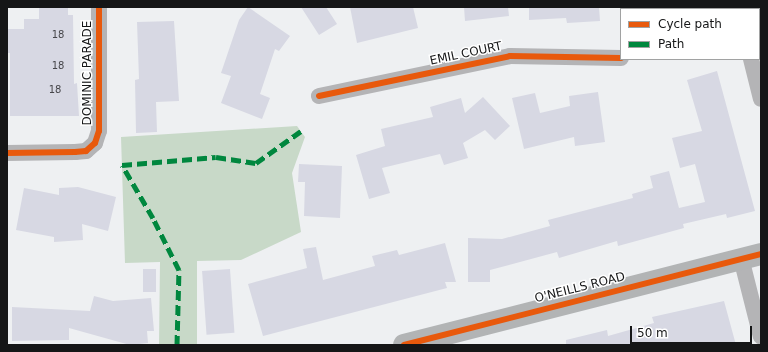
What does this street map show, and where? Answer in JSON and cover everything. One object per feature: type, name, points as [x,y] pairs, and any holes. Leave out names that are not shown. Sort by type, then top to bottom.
[{"type":"street","name":"DOMINIC PARADE","points":[[7,153],[86,151],[95,143],[99,131],[99,7]]},
{"type":"street","name":"EMIL COURT","points":[[319,96],[510,56],[620,58]]},
{"type":"street","points":[[751,60],[761,100]]},
{"type":"street","points":[[751,256],[761,337]]},
{"type":"street","name":"O'NEILLS ROAD","points":[[404,345],[450,339],[751,256]]},
{"type":"green space","points":[[297,126],[305,137],[292,173],[301,232],[241,260],[197,261],[197,345],[159,345],[160,262],[125,263],[121,137]]},
{"type":"building","points":[[39,7],[68,7],[68,15],[73,15],[74,84],[77,83],[79,116],[10,116],[10,53],[8,53],[7,29],[24,29],[24,19],[39,19]]},
{"type":"building","points":[[248,7],[290,36],[279,51],[275,49],[260,94],[270,98],[262,119],[221,103],[231,76],[221,73],[239,20]]},
{"type":"building","points":[[301,7],[326,7],[337,24],[319,35]]},
{"type":"building","points":[[350,7],[413,7],[418,28],[357,43]]},
{"type":"building","points":[[464,7],[508,7],[509,16],[465,21]]},
{"type":"building","points":[[529,7],[599,7],[600,21],[567,23],[566,18],[529,20]]},
{"type":"building","points":[[174,21],[179,101],[156,102],[157,132],[136,133],[135,80],[139,79],[137,22]]},
{"type":"building","points":[[717,71],[755,211],[727,218],[726,214],[683,224],[684,228],[618,246],[617,241],[559,258],[557,252],[490,270],[490,282],[468,282],[468,238],[502,239],[550,226],[548,220],[633,198],[632,194],[653,188],[650,176],[669,171],[679,208],[705,202],[695,164],[680,168],[672,138],[702,131],[687,80]]},
{"type":"building","points":[[598,92],[605,142],[575,146],[574,137],[524,149],[512,98],[535,93],[540,113],[570,106],[569,96]]},
{"type":"building","points":[[483,97],[510,126],[495,140],[485,130],[463,143],[468,158],[444,165],[440,154],[382,168],[390,193],[369,199],[356,155],[385,146],[381,129],[433,117],[430,107],[461,98],[465,113]]},
{"type":"building","points":[[299,164],[342,166],[340,218],[304,216],[305,182],[298,182]]},
{"type":"building","points":[[78,187],[116,197],[108,231],[82,224],[83,240],[54,242],[54,237],[16,230],[24,188],[59,195],[59,188]]},
{"type":"building","points":[[445,243],[456,282],[445,282],[447,288],[263,336],[248,284],[307,268],[303,249],[316,247],[323,280],[375,266],[372,256],[397,250],[399,255]]},
{"type":"building","points":[[143,269],[156,269],[156,292],[143,292]]},
{"type":"building","points":[[230,269],[234,333],[207,335],[202,271]]},
{"type":"building","points":[[94,296],[113,301],[151,298],[154,331],[147,331],[148,343],[130,345],[69,328],[69,340],[12,341],[12,307],[90,311]]},
{"type":"building","points":[[724,301],[736,345],[566,345],[566,340],[607,330],[608,336],[654,323],[652,317]]},
{"type":"marked path","points":[[177,345],[179,270],[153,218],[122,165],[216,157],[256,163],[301,131]]},
{"type":"cycle path","points":[[7,153],[86,151],[95,143],[99,131],[99,7]]},
{"type":"cycle path","points":[[319,96],[510,56],[620,58]]},
{"type":"cycle path","points":[[404,345],[761,254]]}]
